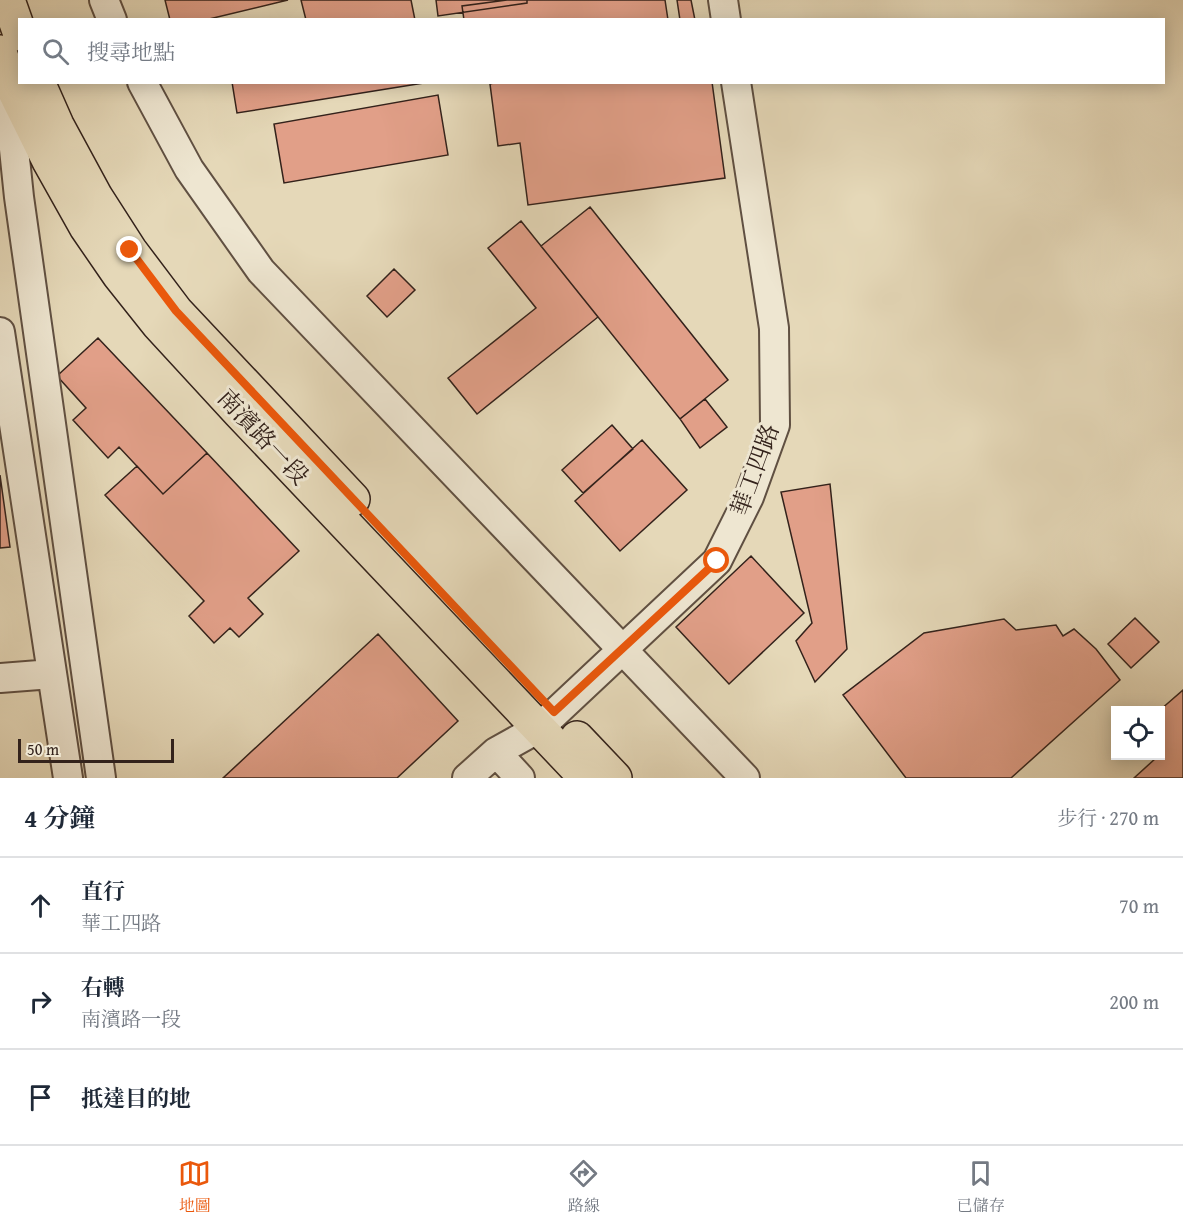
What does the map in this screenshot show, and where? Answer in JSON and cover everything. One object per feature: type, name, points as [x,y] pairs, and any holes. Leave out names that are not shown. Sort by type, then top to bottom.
[{"type":"main road","points":[[8,0],[18,28]]},
{"type":"main road","name":"南濱路一段","points":[[0,52],[18,74]]},
{"type":"main road","name":"南濱路一段","points":[[25,84],[49,161],[86,227],[119,275],[158,324],[239,412],[546,720],[615,778]]},
{"type":"main road","name":"南濱路一段","points":[[546,720],[586,778]]},
{"type":"street","points":[[104,0],[111,18]]},
{"type":"street","points":[[723,0],[726,18]]},
{"type":"street","points":[[25,84],[12,130],[19,197],[101,778]]},
{"type":"street","points":[[143,84],[189,169],[261,271],[745,778]]},
{"type":"street","name":"華工四路","points":[[467,778],[496,752],[546,720],[717,561],[749,497],[775,424],[774,328],[736,84]]},
{"type":"street","points":[[0,332],[68,778]]},
{"type":"street","points":[[0,678],[52,674]]},
{"type":"street","points":[[496,752],[520,778]]},
{"type":"building","points":[[165,0],[288,0],[213,18],[170,18]]},
{"type":"building","points":[[301,0],[411,0],[415,18],[306,18]]},
{"type":"building","points":[[436,0],[527,0],[527,3],[438,16]]},
{"type":"building","points":[[507,0],[665,0],[668,18],[464,18],[462,6]]},
{"type":"building","points":[[677,0],[691,0],[695,18],[680,18]]},
{"type":"building","points":[[232,84],[418,84],[237,113]]},
{"type":"building","points":[[490,84],[712,84],[725,178],[528,205],[520,143],[498,146]]},
{"type":"building","points":[[438,95],[448,155],[284,183],[274,124]]},
{"type":"building","points":[[590,207],[728,380],[680,419],[541,246]]},
{"type":"building","points":[[521,221],[598,317],[477,414],[448,378],[536,308],[488,248]]},
{"type":"building","points":[[394,269],[415,290],[387,317],[367,296]]},
{"type":"building","points":[[98,338],[207,453],[163,494],[119,447],[108,458],[73,420],[86,408],[57,376]]},
{"type":"building","points":[[705,399],[727,427],[700,448],[680,419]]},
{"type":"building","points":[[612,425],[633,449],[583,493],[562,470]]},
{"type":"building","points":[[642,440],[687,490],[620,551],[575,501]]},
{"type":"building","points":[[207,453],[299,551],[248,598],[263,614],[239,637],[230,628],[214,643],[189,616],[204,601],[105,495],[137,466],[163,494]]},
{"type":"building","points":[[0,475],[10,547],[0,548]]},
{"type":"building","points":[[830,484],[847,649],[815,682],[796,641],[812,623],[781,492]]},
{"type":"building","points":[[751,556],[804,613],[729,684],[676,627]]},
{"type":"building","points":[[1135,618],[1159,642],[1131,668],[1108,644]]},
{"type":"building","points":[[1004,619],[1016,630],[1056,625],[1063,636],[1074,629],[1096,649],[1120,680],[1011,778],[906,778],[843,695],[924,633]]},
{"type":"building","points":[[378,634],[458,721],[397,778],[223,778]]},
{"type":"building","points":[[1183,690],[1183,778],[1134,778],[1154,760],[1165,760],[1165,706]]},
{"type":"route","points":[[130,250],[176,311],[554,712],[717,561]]}]
